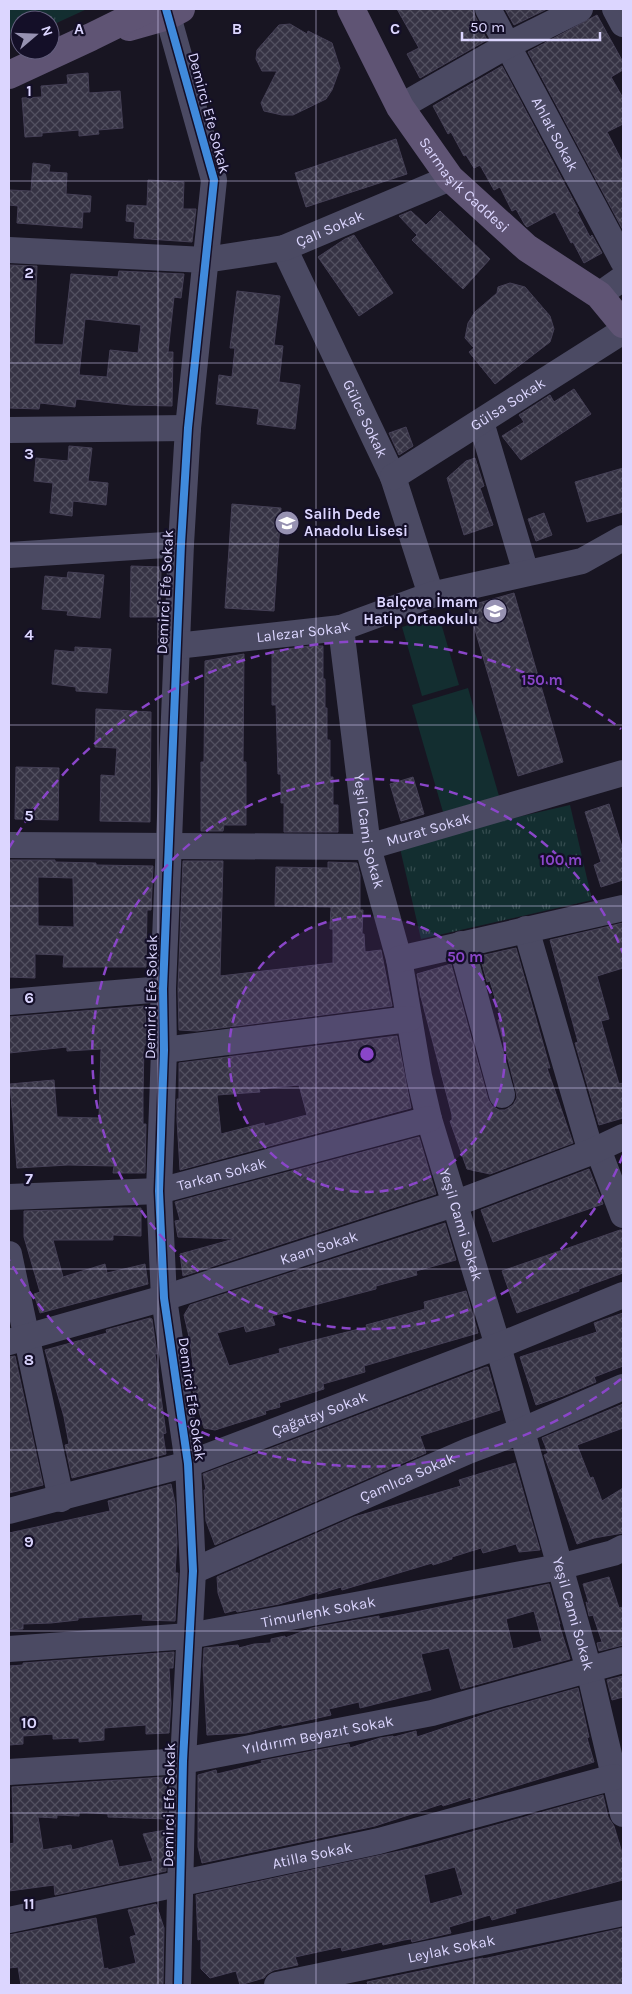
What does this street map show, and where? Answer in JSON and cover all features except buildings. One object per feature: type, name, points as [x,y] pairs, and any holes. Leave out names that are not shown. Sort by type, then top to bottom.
[{"type":"main road","name":"Sarmaşık Caddesi","points":[[351,9],[400,107],[450,178],[527,248],[599,296],[623,324]]},
{"type":"main road","points":[[9,75],[91,37],[166,10]]},
{"type":"street","name":"Ahlat Sokak","points":[[488,9],[623,261]]},
{"type":"street","points":[[400,107],[508,45],[580,9]]},
{"type":"street","points":[[615,9],[623,24]]},
{"type":"street","name":"Demirci Efe Sokak","points":[[166,10],[214,180],[204,260],[188,428],[176,646],[170,847],[163,989],[164,1050],[159,1191],[164,1298],[188,1464],[193,1571],[183,1761],[178,1985]]},
{"type":"street","name":"Çalı Sokak","points":[[9,250],[204,260],[284,248],[450,178]]},
{"type":"street","name":"Gülce Sokak","points":[[284,248],[393,477],[431,595]]},
{"type":"street","points":[[599,296],[623,278]]},
{"type":"street","name":"Gülsa Sokak","points":[[393,477],[623,331]]},
{"type":"street","points":[[480,422],[526,573]]},
{"type":"street","points":[[9,430],[188,428]]},
{"type":"street","name":"Lalezar Sokak","points":[[176,646],[341,628],[431,595],[582,560],[623,538]]},
{"type":"street","points":[[9,555],[181,544]]},
{"type":"street","name":"Yeşil Cami Sokak","points":[[341,628],[368,847],[399,959],[419,1076],[429,1119],[498,1346],[589,1670],[623,1814]]},
{"type":"street","name":"Murat Sokak","points":[[9,845],[368,847],[623,776]]},
{"type":"street","points":[[399,959],[623,908]]},
{"type":"street","points":[[526,929],[594,1151],[623,1215]]},
{"type":"street","points":[[461,944],[502,1095]]},
{"type":"street","points":[[9,1002],[163,989]]},
{"type":"street","points":[[164,1050],[409,1019]]},
{"type":"street","name":"Tarkan Sokak","points":[[9,1197],[159,1191],[429,1119]]},
{"type":"street","name":"Kaan Sokak","points":[[17,1340],[164,1298],[454,1204],[594,1151],[623,1137]]},
{"type":"street","points":[[9,1254],[17,1340],[60,1499]]},
{"type":"street","name":"Çağatay Sokak","points":[[9,1510],[60,1499],[188,1464],[498,1346],[623,1295]]},
{"type":"street","name":"Çamlıca Sokak","points":[[193,1571],[468,1451],[521,1431],[623,1387]]},
{"type":"street","name":"Timurlenk Sokak","points":[[9,1649],[189,1636],[559,1568],[613,1553],[623,1548]]},
{"type":"street","name":"Yıldırım Beyazıt Sokak","points":[[9,1772],[183,1761],[432,1713],[623,1660]]},
{"type":"street","name":"Atilla Sokak","points":[[9,1920],[379,1841],[614,1777]]},
{"type":"street","name":"Leylak Sokak","points":[[277,1985],[623,1912]]},
{"type":"green space","points":[[9,9],[87,9],[60,21],[60,10],[10,10],[10,34]]},
{"type":"green space","points":[[439,616],[459,685],[422,696],[402,627]]},
{"type":"green space","points":[[468,688],[499,796],[443,812],[412,705]]},
{"type":"green space","points":[[570,805],[592,900],[421,939],[399,844]]},
{"type":"cycle path","points":[[166,9],[214,180],[188,428],[181,544],[163,989],[164,1050],[159,1191],[164,1298],[188,1464],[193,1571],[183,1761],[178,1985]]},
{"type":"place","name":"Salih Dede Anadolu Lisesi","points":[[287,523]]},
{"type":"place","name":"Balçova İmam Hatip Ortaokulu","points":[[495,611]]}]
